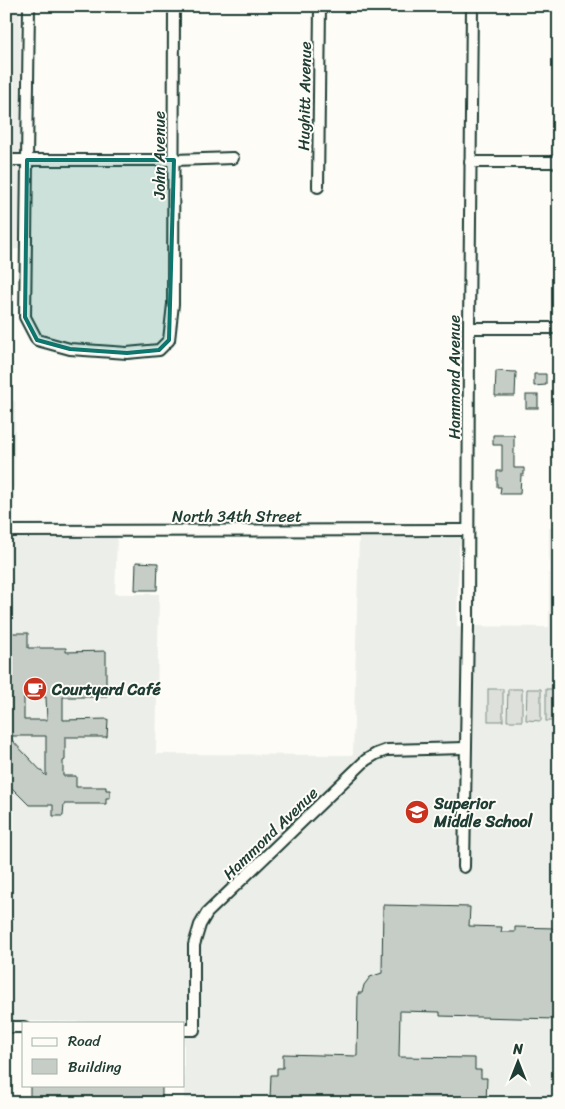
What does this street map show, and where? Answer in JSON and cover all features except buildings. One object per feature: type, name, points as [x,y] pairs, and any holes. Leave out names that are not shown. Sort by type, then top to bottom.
[{"type":"street","points":[[26,160],[29,6]]},
{"type":"street","name":"John Avenue","points":[[26,160],[25,316],[37,340],[70,349],[127,353],[159,350],[169,340],[173,304],[174,6]]},
{"type":"street","name":"Hughitt Avenue","points":[[318,186],[320,6]]},
{"type":"street","name":"Hammond Avenue","points":[[464,867],[468,636],[472,6]]},
{"type":"street","points":[[6,160],[233,158]]},
{"type":"street","points":[[470,162],[559,162]]},
{"type":"street","points":[[469,328],[559,328]]},
{"type":"street","name":"North 34th Street","points":[[6,531],[468,530]]},
{"type":"street","name":"Hammond Avenue","points":[[189,1030],[194,945],[198,930],[207,913],[366,760],[387,750],[465,748]]},
{"type":"street","points":[[6,1026],[22,1027]]},
{"type":"highlighted area","points":[[27,160],[174,160],[169,340],[159,350],[127,353],[70,349],[37,340],[25,317]]},
{"type":"shaded area","points":[[6,6],[20,6],[21,173],[20,249],[6,250]]},
{"type":"shaded area","points":[[6,393],[15,402],[14,523],[6,523]]},
{"type":"shaded area","name":"Superior Middle School","points":[[549,528],[559,528],[559,1103],[184,1103],[185,1022],[6,1021],[6,538],[117,537],[115,594],[159,594],[156,754],[353,755],[359,536],[430,536],[468,530],[468,540],[459,546],[457,626],[549,627]]},
{"type":"shaded area","points":[[488,689],[503,689],[503,721],[488,721]]},
{"type":"shaded area","points":[[508,689],[522,689],[522,721],[507,721]]},
{"type":"shaded area","points":[[527,689],[541,689],[541,721],[526,720]]},
{"type":"shaded area","points":[[546,689],[559,689],[559,721],[546,721]]},
{"type":"shaded area","points":[[6,1035],[12,1035],[11,1103],[6,1103]]},
{"type":"place","name":"Courtyard Café","points":[[35,689]]},
{"type":"place","name":"Superior Middle School","points":[[417,812]]}]
